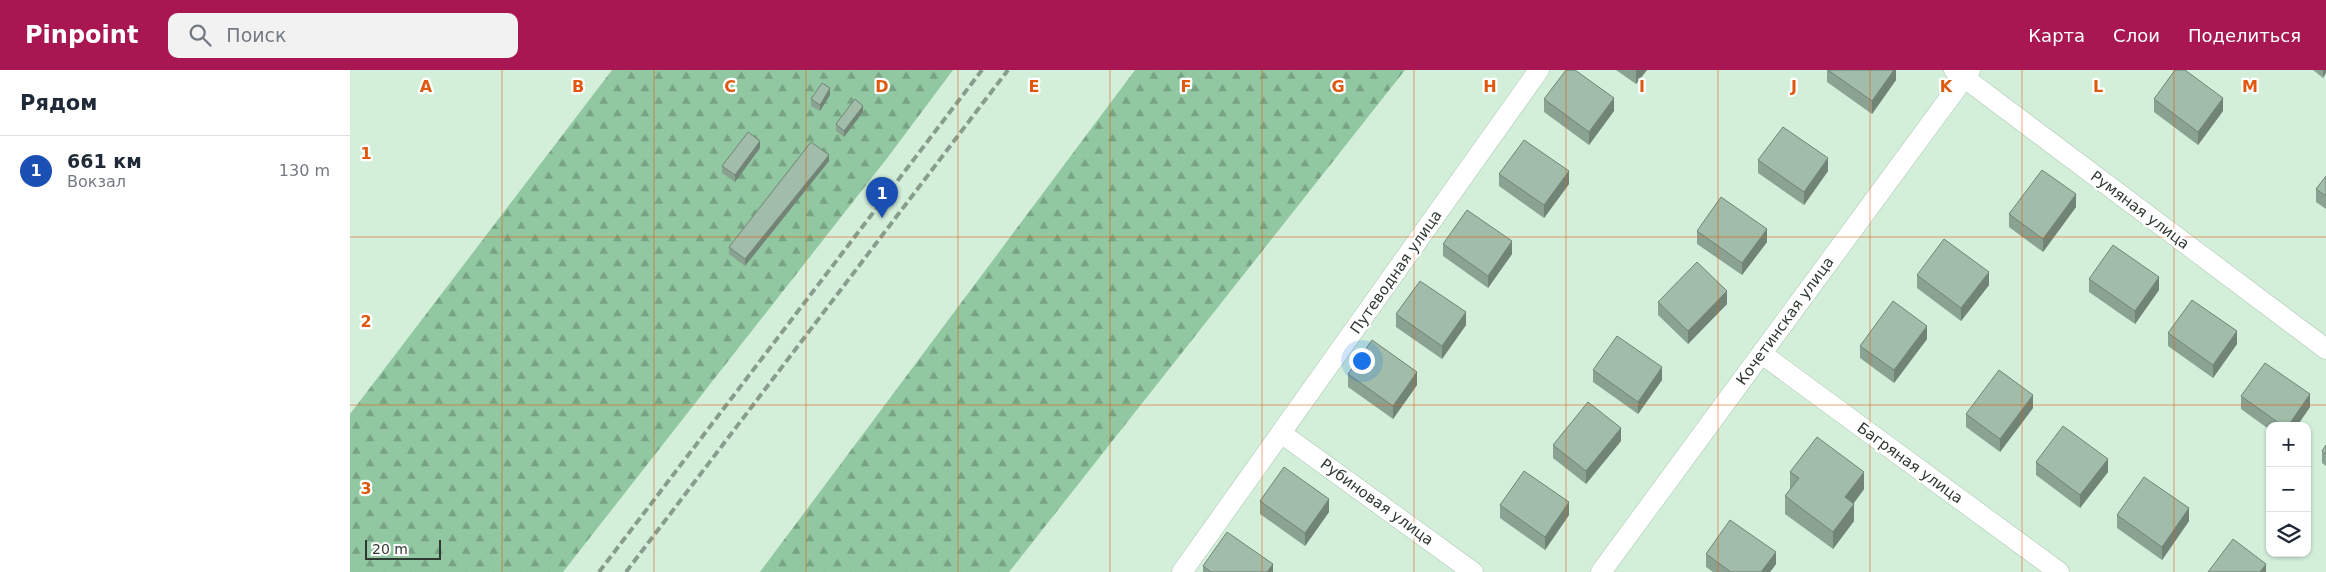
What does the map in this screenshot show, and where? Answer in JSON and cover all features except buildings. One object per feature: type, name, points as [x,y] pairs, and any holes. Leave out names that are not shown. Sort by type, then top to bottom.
[{"type":"street","name":"Путеводная улица","points":[[1182,572],[1539,70]]},
{"type":"street","name":"Румяная улица","points":[[1962,73],[2326,349]]},
{"type":"street","name":"Кочетинская улица","points":[[1601,572],[1762,354],[1962,73]]},
{"type":"street","name":"Багряная улица","points":[[1762,354],[2059,572]]},
{"type":"street","name":"Рубиновая улица","points":[[1281,433],[1473,572]]},
{"type":"green space","points":[[612,70],[953,70],[888,157],[563,572],[350,572],[350,414]]},
{"type":"green space","points":[[1135,70],[1405,70],[1009,572],[760,572]]},
{"type":"railway","points":[[599,572],[982,70]]},
{"type":"railway","points":[[626,572],[1008,70]]},
{"type":"place","name":"661 км","points":[[882,218]]}]
